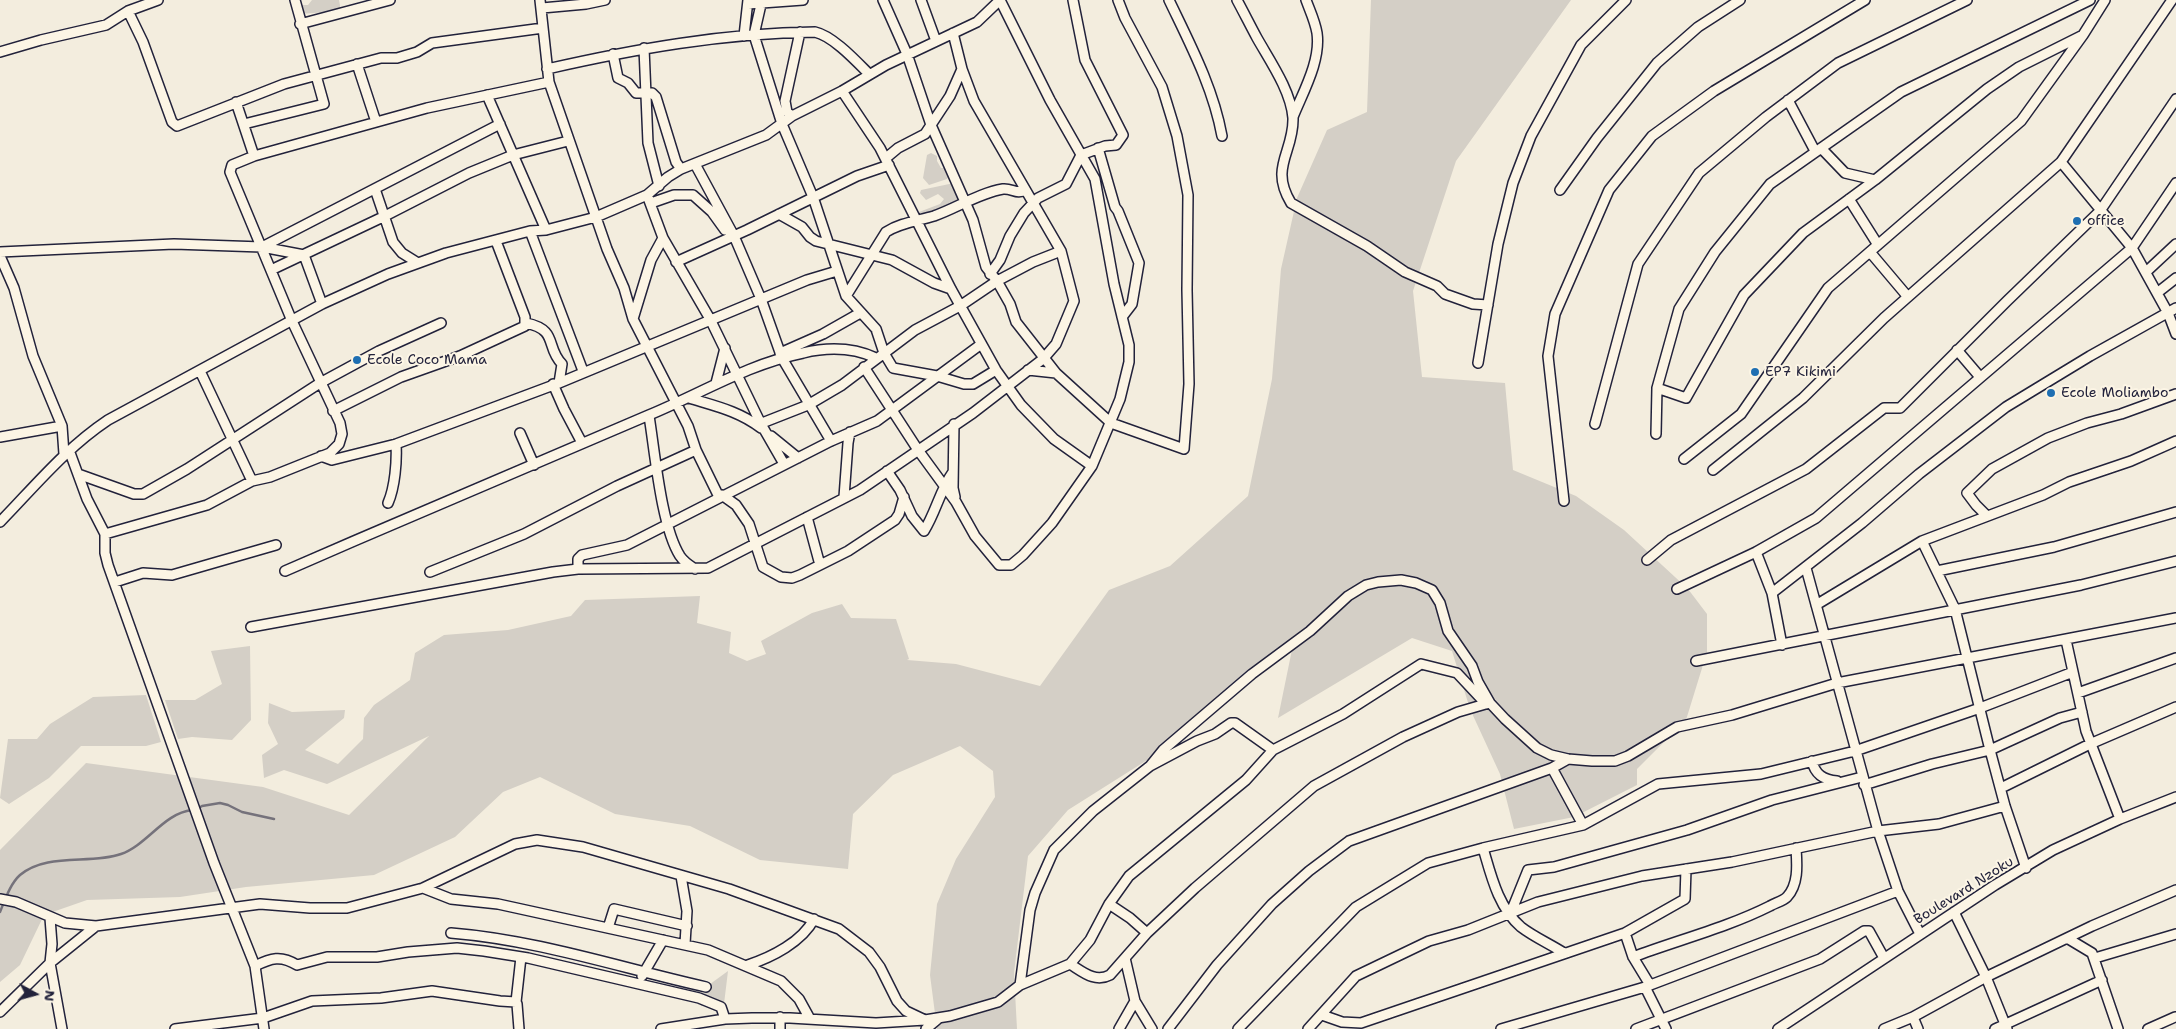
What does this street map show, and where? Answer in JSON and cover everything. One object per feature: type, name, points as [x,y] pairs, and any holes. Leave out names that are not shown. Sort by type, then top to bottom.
[{"type":"street","points":[[0,52],[41,40],[106,25],[128,11],[158,0]]},
{"type":"street","points":[[244,124],[322,105],[324,100],[300,24],[295,0]]},
{"type":"street","points":[[300,24],[390,0]]},
{"type":"street","points":[[605,0],[586,4],[541,4],[549,82],[606,249],[624,288],[633,319],[645,346],[688,426],[696,450],[721,496],[736,505],[749,524],[763,567],[774,575],[792,578],[820,565],[848,551],[895,520],[899,514],[904,497]]},
{"type":"street","points":[[744,36],[748,2],[803,0]]},
{"type":"street","points":[[883,0],[907,54],[931,125],[973,220],[982,247],[984,261],[990,274],[997,281],[1010,304],[1016,322],[1056,373],[1111,423],[1184,449],[1189,384],[1187,290],[1188,195],[1177,136],[1162,87],[1118,0]]},
{"type":"street","points":[[921,0],[936,41]]},
{"type":"street","points":[[649,199],[668,177],[681,169],[766,134],[792,116],[842,91],[869,74],[976,22],[1000,0],[1050,100],[1095,179],[1107,247],[1129,345],[1129,362],[1120,399],[1092,466],[1052,523],[1023,555],[1007,566],[999,565],[975,536],[956,502],[918,450],[864,368]]},
{"type":"street","points":[[990,274],[1000,260],[1010,236],[1024,213],[1041,196],[1066,184],[1073,175],[1078,159],[1082,155],[1098,148],[1116,144],[1123,135],[1085,60],[1073,0]]},
{"type":"street","points":[[1169,0],[1204,74],[1218,112],[1222,136]]},
{"type":"street","points":[[1237,0],[1282,81],[1293,118]]},
{"type":"street","points":[[1306,0],[1317,34],[1316,53],[1313,67],[1293,118],[1290,138],[1281,166],[1282,178],[1291,203],[1367,246],[1405,272],[1437,286],[1445,294],[1473,304],[1488,305]]},
{"type":"street","points":[[1478,364],[1498,244],[1513,184],[1531,136],[1582,45],[1626,0]]},
{"type":"street","points":[[1560,190],[1597,138],[1657,63],[1698,27],[1740,0]]},
{"type":"street","points":[[1564,501],[1548,356],[1555,314],[1610,190],[1652,136],[1714,91],[1865,0]]},
{"type":"street","points":[[1595,424],[1638,264],[1699,173],[1788,100],[1838,63],[1967,0]]},
{"type":"street","points":[[1656,434],[1657,388],[1679,310],[1715,252],[1770,184],[1901,92],[2090,0]]},
{"type":"street","points":[[1684,459],[1741,414],[1828,288],[2021,121],[2083,35],[2105,0]]},
{"type":"street","points":[[1713,470],[1803,398],[1884,318],[2061,162],[2172,0]]},
{"type":"street","points":[[762,2],[754,35],[782,124],[813,197],[846,296],[876,329],[880,356]]},
{"type":"street","points":[[128,11],[143,42],[175,125],[183,125],[236,102],[316,74],[417,52],[432,43],[543,28]]},
{"type":"street","points":[[792,116],[787,112],[785,101],[800,32]]},
{"type":"street","points":[[547,69],[644,48],[754,35],[815,32],[823,35],[869,74]]},
{"type":"street","points":[[252,627],[578,569],[708,568],[844,498],[918,450],[1008,387],[1044,359],[1056,344],[1074,303],[1061,251],[974,101],[962,69],[953,33]]},
{"type":"street","points":[[1657,388],[1684,399],[1686,398],[1744,295],[1803,233],[1875,180],[1987,89],[2044,53],[2083,35]]},
{"type":"street","points":[[644,48],[648,143],[659,186]]},
{"type":"street","points":[[613,54],[618,78],[628,83],[636,93],[652,93],[656,97],[676,162],[681,169]]},
{"type":"street","points":[[356,64],[376,122]]},
{"type":"street","points":[[676,262],[887,162],[898,148],[922,137],[950,96],[962,69]]},
{"type":"street","points":[[105,534],[207,505],[252,482],[270,477],[330,453],[340,439],[342,428],[292,321],[230,172],[232,165],[254,156],[376,122],[549,82]]},
{"type":"street","points":[[842,91],[887,162],[980,345],[996,370],[1021,405],[1054,440],[1092,466]]},
{"type":"street","points":[[487,95],[546,230]]},
{"type":"street","points":[[1646,560],[1671,540],[1806,469],[1884,408],[1900,408],[2100,211],[2176,99]]},
{"type":"street","points":[[1788,100],[1818,150],[1845,173],[1875,180]]},
{"type":"street","points":[[236,102],[254,156]]},
{"type":"street","points":[[262,247],[500,124]]},
{"type":"street","points":[[271,270],[385,216],[469,173],[513,155],[568,141]]},
{"type":"street","points":[[1098,148],[1115,207],[1139,263],[1132,304],[1122,317]]},
{"type":"street","points":[[2061,162],[2132,248],[2157,293],[2172,310],[2176,332]]},
{"type":"street","points":[[694,164],[733,234],[761,299],[781,356],[808,405],[831,441]]},
{"type":"street","points":[[1677,589],[1756,552],[1816,518],[2132,248],[2176,183]]},
{"type":"street","points":[[374,189],[397,248],[418,263]]},
{"type":"street","points":[[846,296],[886,232],[895,226],[934,216],[1002,189],[1020,193],[1025,190]]},
{"type":"street","points":[[0,522],[66,452],[83,437],[108,420],[200,372],[322,304],[388,274],[418,263],[530,231],[546,230],[596,217],[649,199],[674,195],[692,195],[712,212],[726,231],[733,234]]},
{"type":"street","points":[[649,199],[663,238],[710,319],[739,375],[759,424],[767,433],[798,458]]},
{"type":"street","points":[[1849,199],[1878,244]]},
{"type":"street","points":[[779,214],[802,227],[810,237],[828,244],[904,265],[914,273],[951,289]]},
{"type":"street","points":[[530,231],[583,371]]},
{"type":"street","points":[[633,319],[651,260],[663,238]]},
{"type":"street","points":[[333,411],[401,377],[495,341],[525,326],[526,322],[496,241]]},
{"type":"street","points":[[264,1029],[255,966],[214,863],[115,582],[105,553],[105,534],[66,452],[62,426],[33,356],[14,288],[0,254],[174,244],[262,247],[304,255]]},
{"type":"street","points":[[2146,272],[2176,244]]},
{"type":"street","points":[[688,398],[722,407],[759,424],[808,405],[842,385],[915,330],[960,306],[997,281],[1033,262],[1061,251]]},
{"type":"street","points":[[1870,252],[1908,297]]},
{"type":"street","points":[[304,255],[322,304]]},
{"type":"street","points":[[320,456],[332,460],[396,444],[556,383],[806,280],[837,270]]},
{"type":"street","points":[[2157,293],[2176,278]]},
{"type":"street","points":[[1772,593],[1806,568],[1919,474],[2006,407],[2090,356],[2172,310]]},
{"type":"street","points":[[285,572],[534,465],[582,442],[649,416],[716,383],[781,356],[860,313]]},
{"type":"street","points":[[526,322],[535,324],[548,334],[555,357],[562,364],[556,383],[564,409],[582,442]]},
{"type":"street","points":[[78,474],[134,494],[143,494],[187,469],[320,383],[379,351],[442,323]]},
{"type":"street","points":[[578,569],[578,559],[580,556],[626,545],[784,464],[877,421],[980,345]]},
{"type":"street","points":[[716,383],[725,348]]},
{"type":"street","points":[[781,356],[834,348],[880,356],[893,368],[938,376],[964,384],[973,384],[996,370]]},
{"type":"street","points":[[1957,350],[1980,377]]},
{"type":"street","points":[[1028,370],[1056,373]]},
{"type":"street","points":[[200,372],[252,482]]},
{"type":"street","points":[[1987,516],[1967,493],[1992,469],[2048,438],[2176,394]]},
{"type":"street","points":[[649,416],[668,523],[674,543],[680,556],[695,569]]},
{"type":"street","points":[[954,424],[953,488],[956,502]]},
{"type":"street","points":[[0,437],[62,426]]},
{"type":"street","points":[[844,498],[850,432]]},
{"type":"street","points":[[520,433],[534,465]]},
{"type":"street","points":[[767,433],[784,464]]},
{"type":"street","points":[[64,437],[71,439],[83,437]]},
{"type":"street","points":[[1816,606],[1922,541],[2043,495],[2069,482],[2131,461],[2176,441]]},
{"type":"street","points":[[388,503],[395,479],[396,444]]},
{"type":"street","points":[[430,572],[524,534],[618,486],[696,450]]},
{"type":"street","points":[[887,471],[904,497],[912,516],[924,531],[938,504],[944,485],[954,472]]},
{"type":"street","points":[[1936,571],[2054,547],[2176,512]]},
{"type":"street","points":[[807,517],[820,565]]},
{"type":"street","points":[[1922,541],[1955,609],[2005,806],[2026,868]]},
{"type":"street","points":[[115,582],[143,573],[172,574],[276,545]]},
{"type":"street","points":[[1756,552],[1772,593],[1782,645]]},
{"type":"street","points":[[1696,661],[2081,585],[2176,561]]},
{"type":"street","points":[[1806,568],[1878,831],[1898,891],[1920,934]]},
{"type":"street","points":[[1150,766],[1163,750],[1252,674],[1310,631],[1348,596],[1366,585],[1378,582],[1392,580],[1409,582],[1424,586],[1436,594],[1448,631],[1472,666],[1488,704]]},
{"type":"street","points":[[661,1029],[725,1019],[780,1017],[810,1019],[831,1025],[926,1024],[939,1018],[998,1002],[1020,985],[1070,964],[1090,940],[1109,904],[1129,876],[1246,780],[1273,750],[1343,714],[1421,664],[1457,673],[1537,748],[1550,755],[1568,759],[1615,761],[1642,749],[1677,727],[1732,715],[1837,684],[2176,618]]},
{"type":"street","points":[[2066,640],[2090,744],[2120,819]]},
{"type":"street","points":[[2078,693],[2176,658]]},
{"type":"street","points":[[1238,1029],[1356,907],[1428,863],[1583,825],[1658,784],[1761,774],[1856,751],[1980,708],[2073,672]]},
{"type":"street","points":[[1070,964],[1095,978],[1103,978],[1110,975],[1147,933],[1195,888],[1314,786],[1403,737],[1458,712],[1488,704]]},
{"type":"street","points":[[2001,788],[2090,744],[2176,707]]},
{"type":"street","points":[[1812,761],[1816,772],[1820,776],[1832,780],[1863,781],[1990,750],[2060,718],[2082,712]]},
{"type":"street","points":[[1020,985],[1030,910],[1035,893],[1054,850],[1093,812],[1150,766],[1197,741],[1215,734],[1231,723],[1236,723],[1273,750]]},
{"type":"street","points":[[1168,1029],[1216,965],[1272,904],[1309,871],[1349,841],[1552,768],[1568,759]]},
{"type":"street","points":[[1552,768],[1583,825]]},
{"type":"street","points":[[1510,912],[1528,870],[1554,867],[1687,830],[1772,800],[1842,781]]},
{"type":"street","name":"Boulevard Nzoku","points":[[1778,1029],[1920,934],[2053,850],[2120,819],[2176,797]]},
{"type":"street","points":[[1308,1029],[1356,976],[1428,941],[1468,930],[1510,912],[1642,876],[1732,862],[1878,831],[1939,824],[2005,806]]},
{"type":"street","points":[[4,900],[65,924],[96,926],[231,906],[260,904],[310,908],[347,908],[423,888],[514,844],[537,840],[583,847],[728,889],[839,929],[869,952],[880,968],[897,1001],[906,1011],[926,1024]]},
{"type":"street","points":[[1483,848],[1498,895],[1520,925],[1531,934],[1564,953]]},
{"type":"street","points":[[1632,957],[1679,939],[1697,936],[1758,912],[1787,897],[1794,884],[1797,868],[1796,848]]},
{"type":"street","points":[[1352,1029],[1361,1023],[1625,933],[1685,899],[1686,869]]},
{"type":"street","points":[[681,876],[687,901],[685,944]]},
{"type":"street","points":[[423,888],[451,899],[498,904],[708,950],[748,965],[781,981],[800,999],[810,1019]]},
{"type":"street","points":[[1884,1029],[1913,1017],[1986,977],[2067,938],[2176,890]]},
{"type":"street","points":[[1501,1029],[1647,986],[1898,891]]},
{"type":"street","points":[[1109,904],[1130,918],[1147,933]]},
{"type":"street","points":[[608,928],[614,909],[687,926]]},
{"type":"street","points":[[1954,912],[1986,977],[2006,1027]]},
{"type":"street","points":[[50,918],[52,944],[50,963],[62,1029]]},
{"type":"street","points":[[748,965],[786,947],[804,932],[814,919]]},
{"type":"street","points":[[0,1012],[50,963],[96,926]]},
{"type":"street","points":[[1636,1029],[1820,959],[1864,930],[1869,931],[1884,958]]},
{"type":"street","points":[[451,933],[491,936],[542,946],[706,987]]},
{"type":"street","points":[[1625,933],[1632,957],[1666,1029]]},
{"type":"street","points":[[2095,958],[2176,934]]},
{"type":"street","points":[[2067,938],[2087,949],[2095,958],[2118,1029]]},
{"type":"street","points":[[637,982],[645,973],[663,940]]},
{"type":"street","points":[[255,966],[268,959],[286,959],[297,965],[327,957],[377,957],[442,949],[484,951],[637,982],[699,998],[721,1007],[725,1019]]},
{"type":"street","points":[[519,1029],[518,1004],[516,1002],[521,957]]},
{"type":"street","points":[[1124,958],[1135,1001],[1152,1029]]},
{"type":"street","points":[[1995,1029],[2006,1027],[2102,980]]},
{"type":"street","points":[[175,1029],[263,1018],[312,1002],[381,998],[432,991],[516,1002]]},
{"type":"street","points":[[1119,1029],[1135,1001]]},
{"type":"street","points":[[1322,1015],[1342,1022],[1361,1023]]},
{"type":"street","points":[[780,1017],[780,1029]]},
{"type":"street","points":[[1913,1017],[1918,1029]]},
{"type":"street","points":[[2148,1029],[2175,1017]]},
{"type":"shaded area","points":[[312,0],[339,0],[341,11],[300,14],[297,5],[308,5]]},
{"type":"shaded area","points":[[1371,0],[1571,0],[1456,161],[1413,291],[1422,377],[1505,383],[1513,470],[1576,496],[1624,530],[1688,589],[1707,614],[1707,652],[1686,720],[1637,769],[1637,785],[1574,817],[1514,829],[1500,774],[1470,709],[1452,651],[1412,638],[1278,718],[1295,635],[1152,757],[1068,810],[1028,856],[1014,973],[1017,1029],[937,1029],[930,975],[937,904],[956,859],[995,797],[993,771],[960,746],[893,775],[853,814],[848,869],[760,860],[690,826],[615,814],[540,777],[503,792],[455,837],[374,875],[246,887],[180,897],[87,900],[44,915],[20,965],[0,982],[0,850],[86,763],[263,787],[349,815],[429,736],[327,784],[284,770],[264,778],[262,755],[278,744],[268,723],[269,703],[292,712],[345,710],[344,718],[305,750],[338,764],[363,739],[364,718],[374,705],[410,680],[415,653],[444,635],[508,630],[571,616],[585,600],[700,596],[697,623],[731,632],[729,653],[747,661],[766,654],[761,641],[812,613],[842,604],[851,618],[896,619],[909,659],[907,660],[956,664],[1040,686],[1109,590],[1170,566],[1248,496],[1272,379],[1281,269],[1297,198],[1327,130],[1367,112]]},
{"type":"shaded area","points":[[931,153],[937,156],[937,161],[941,168],[947,168],[950,176],[947,179],[929,185],[923,178],[927,155]]},
{"type":"shaded area","points":[[954,183],[961,202],[920,218],[919,212],[940,204],[944,199],[938,194],[926,200],[920,193],[921,190]]},
{"type":"shaded area","points":[[250,646],[251,720],[232,740],[192,737],[178,739],[165,700],[195,700],[222,684],[211,651]]},
{"type":"shaded area","points":[[146,695],[161,742],[146,746],[81,746],[49,778],[9,804],[0,798],[8,739],[37,739],[50,724],[93,697]]},
{"type":"shaded area","points":[[728,971],[724,1004],[701,1006],[706,987]]},
{"type":"waterway","points":[[197,809],[202,806],[220,803],[242,812],[274,819]]},
{"type":"waterway","points":[[0,912],[13,883],[20,875],[31,868],[56,861],[96,859],[121,854],[139,844],[173,817],[182,812],[192,810]]},
{"type":"place","name":"office","points":[[2077,221]]},
{"type":"place","name":"Ecole Coco Mama","points":[[357,360]]},
{"type":"place","name":"EP7 Kikimi","points":[[1755,372]]},
{"type":"place","name":"Ecole Moliambo","points":[[2051,393]]}]
